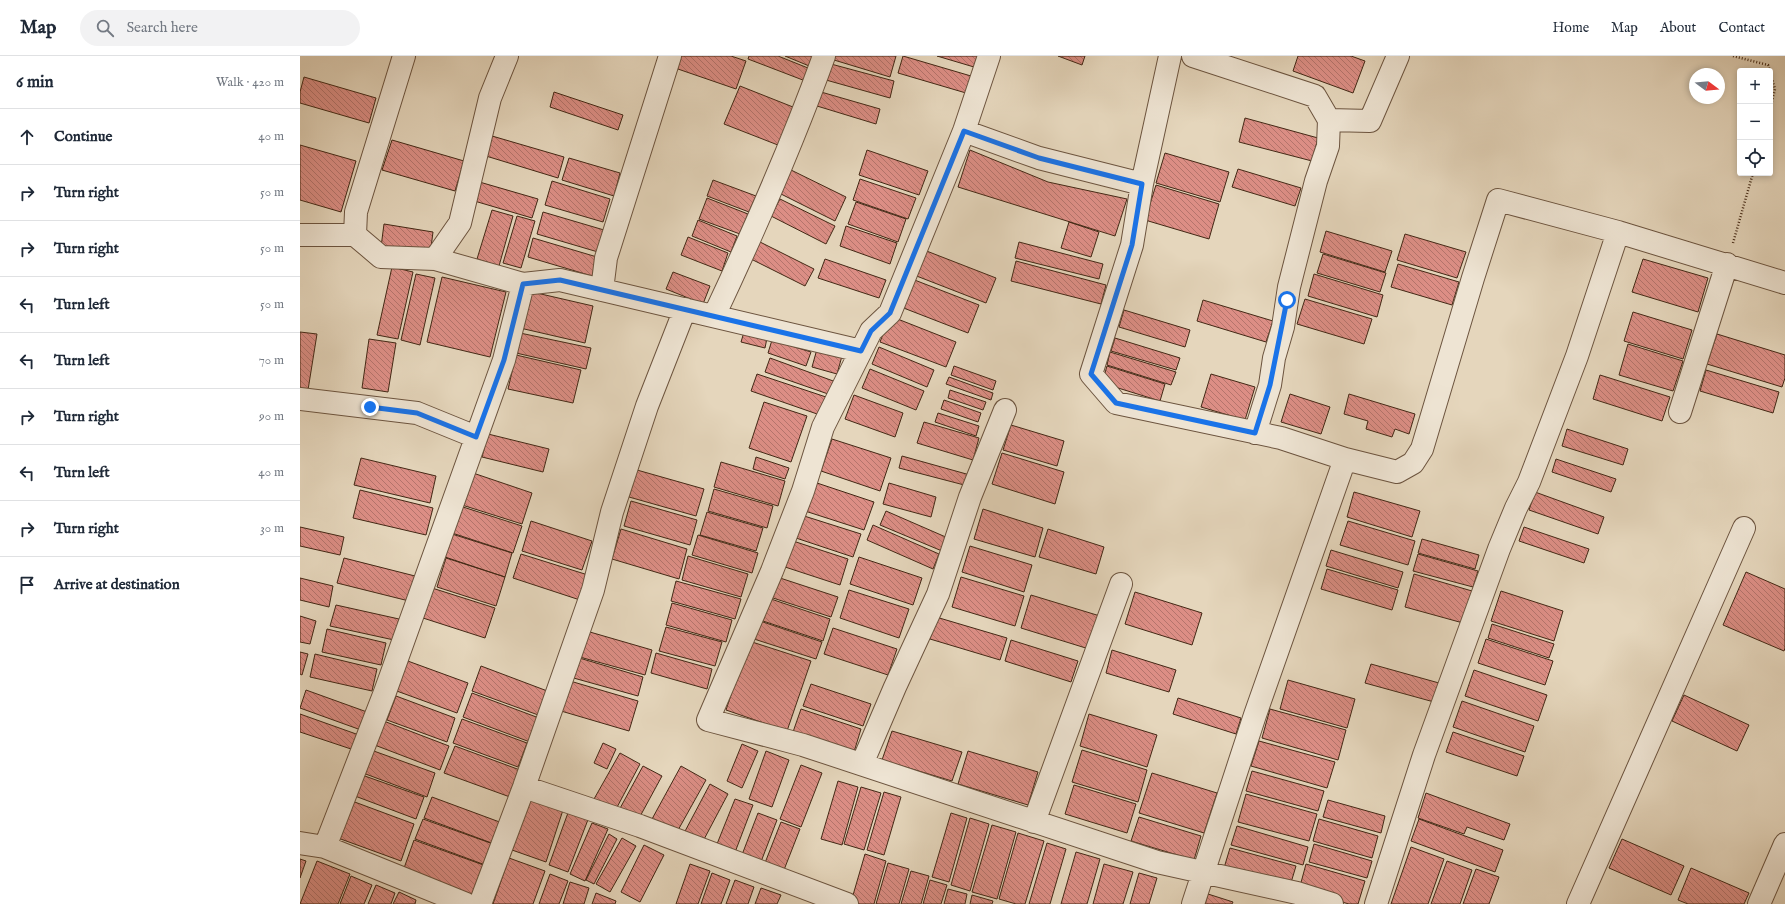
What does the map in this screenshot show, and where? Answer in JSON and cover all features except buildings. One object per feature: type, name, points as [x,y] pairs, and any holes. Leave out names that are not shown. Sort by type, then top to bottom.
[{"type":"street","points":[[355,235],[356,212],[404,56]]},
{"type":"street","points":[[435,259],[460,223],[490,98],[506,56]]},
{"type":"street","points":[[602,290],[606,258],[670,56]]},
{"type":"street","points":[[714,316],[749,241],[789,146],[824,56]]},
{"type":"street","points":[[989,56],[964,131],[890,313],[871,331],[823,427],[803,491],[772,571],[708,720],[804,745],[1157,862],[1297,893],[1332,904]]},
{"type":"street","points":[[1170,56],[1142,184],[1132,245],[1091,374],[1116,403],[1281,438],[1345,459],[1397,472],[1413,463],[1422,449],[1498,200],[1618,232],[1727,264],[1785,283]]},
{"type":"street","points":[[1194,56],[1216,60],[1315,96],[1329,120],[1328,146],[1316,181],[1289,287],[1282,327],[1274,358],[1270,385],[1255,433]]},
{"type":"street","points":[[1329,120],[1370,121],[1398,56]]},
{"type":"street","points":[[964,131],[1039,158],[1142,184]]},
{"type":"street","points":[[1376,904],[1424,755],[1499,549],[1516,508],[1529,482],[1577,356],[1618,232]]},
{"type":"street","points":[[300,235],[355,235],[381,257],[435,259],[523,284],[560,280],[861,351]]},
{"type":"street","points":[[1680,412],[1727,264]]},
{"type":"street","points":[[325,847],[385,692],[504,360],[523,284]]},
{"type":"street","points":[[480,904],[524,787],[593,590],[614,505],[647,406],[685,309]]},
{"type":"street","points":[[300,399],[417,413],[476,437]]},
{"type":"street","points":[[862,764],[895,687],[938,594],[970,497],[1005,410]]},
{"type":"street","points":[[1194,904],[1255,716],[1345,459]]},
{"type":"street","points":[[1578,904],[1744,528]]},
{"type":"street","points":[[1034,822],[1121,584]]},
{"type":"street","points":[[524,787],[640,826],[847,904]]},
{"type":"street","points":[[300,842],[325,847],[466,904]]},
{"type":"street","points":[[1759,904],[1785,844]]},
{"type":"path","points":[[1733,56],[1768,65],[1769,68]]},
{"type":"path","points":[[1773,82],[1775,89],[1773,97]]},
{"type":"path","points":[[1727,264],[1752,176]]},
{"type":"route","points":[[370,407],[417,413],[476,437],[504,360],[515,323],[523,284],[560,280],[861,351],[871,331],[890,313],[964,131],[1039,158],[1142,184],[1132,245],[1091,374],[1116,403],[1255,433],[1270,385],[1274,358],[1287,300]]}]
